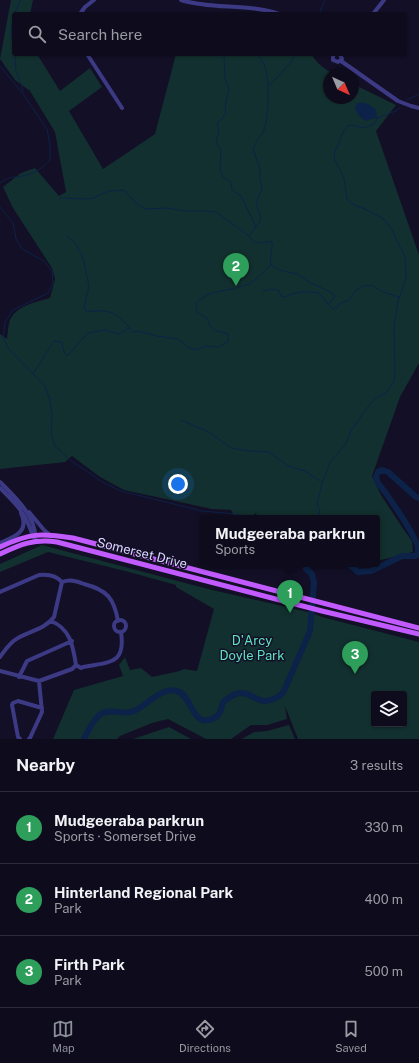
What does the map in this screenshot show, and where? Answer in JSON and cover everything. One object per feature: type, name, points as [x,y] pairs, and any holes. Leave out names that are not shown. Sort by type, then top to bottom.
[{"type":"main road","name":"Somerset Drive","points":[[0,547],[20,538],[34,535],[50,535],[73,538],[419,628]]},
{"type":"main road","name":"Somerset Drive","points":[[0,554],[23,544],[35,541],[57,542],[322,611],[419,634]]},
{"type":"main road","points":[[190,576],[191,569]]},
{"type":"street","points":[[81,12],[94,0]]},
{"type":"street","points":[[181,0],[201,5],[270,12]]},
{"type":"street","points":[[375,12],[384,0]]},
{"type":"street","points":[[88,56],[122,108]]},
{"type":"street","points":[[333,56],[332,58],[334,62],[341,61],[398,101],[419,108]]},
{"type":"street","points":[[341,56],[341,61]]},
{"type":"street","points":[[0,482],[24,514],[34,535],[35,541]]},
{"type":"street","points":[[0,488],[24,506],[50,535]]},
{"type":"street","points":[[0,543],[17,535],[23,528],[22,516],[13,498]]},
{"type":"street","points":[[0,592],[39,575],[45,574],[58,577],[62,582]]},
{"type":"street","points":[[62,582],[69,580],[101,589],[113,602],[118,621]]},
{"type":"street","points":[[0,657],[16,638],[47,625],[51,621],[54,617],[62,582]]},
{"type":"street","points":[[51,621],[58,623],[68,632],[72,641],[76,665]]},
{"type":"street","points":[[118,621],[114,624],[114,628],[117,632],[121,632]]},
{"type":"street","points":[[118,621],[122,621],[126,626],[121,632]]},
{"type":"street","points":[[76,665],[83,667],[111,662],[116,659],[120,655],[123,648],[121,632]]},
{"type":"street","points":[[19,676],[27,660],[72,641]]},
{"type":"street","points":[[0,671],[39,681],[72,669],[76,665]]},
{"type":"street","points":[[29,739],[42,708],[39,681]]},
{"type":"street","points":[[20,739],[18,737],[12,705],[13,703],[18,701],[42,708]]},
{"type":"green space","points":[[11,0],[33,0],[30,12],[12,12],[12,56],[38,56],[60,91],[90,68],[102,87],[69,111],[103,169],[155,134],[175,56],[313,56],[324,68],[323,104],[359,104],[359,87],[396,105],[376,131],[419,255],[419,363],[400,397],[372,476],[381,495],[412,541],[413,552],[380,560],[380,515],[257,515],[256,513],[254,515],[234,515],[231,510],[212,509],[124,490],[100,477],[72,456],[65,462],[0,469],[0,334],[7,339],[10,320],[17,311],[27,305],[50,298],[55,279],[52,268],[13,208],[3,187],[21,173],[35,168],[59,196],[66,192],[55,132],[30,91],[15,80],[0,59]]},
{"type":"green space","name":"D'Arcy Doyle Park","points":[[42,545],[208,589],[312,613],[322,617],[419,642],[419,739],[298,739],[285,706],[287,719],[267,725],[251,725],[231,739],[206,739],[168,719],[152,723],[120,736],[117,739],[53,739],[74,690],[123,676],[119,665],[125,657],[130,670],[141,668],[152,677],[184,669],[197,671],[214,609],[176,587],[176,585],[48,552],[0,572],[0,564]]},
{"type":"green space","points":[[289,725],[295,739],[242,739],[254,732],[267,731]]},
{"type":"green space","points":[[169,727],[191,739],[133,739]]},
{"type":"water","points":[[359,103],[363,103],[371,106],[376,110],[377,119],[374,118],[366,121],[358,113],[355,106]]},
{"type":"waterway","points":[[15,12],[21,0]]},
{"type":"waterway","points":[[320,12],[325,0]]},
{"type":"waterway","points":[[12,23],[12,35]]},
{"type":"waterway","points":[[15,56],[16,72],[23,92]]},
{"type":"waterway","points":[[224,56],[225,78],[229,89],[225,106],[226,112],[223,118],[217,123],[219,133],[216,140],[221,150],[220,170],[223,177],[231,182],[232,190],[241,196],[256,227]]},
{"type":"waterway","points":[[249,236],[260,221],[260,215],[256,203],[262,189],[260,169],[253,149],[264,130],[268,98],[267,74],[263,62],[258,56]]},
{"type":"waterway","points":[[268,85],[283,71],[294,56]]},
{"type":"waterway","points":[[0,66],[23,94],[47,129],[50,145],[50,160],[42,167],[30,174],[10,178],[0,183]]},
{"type":"waterway","points":[[407,100],[419,94]]},
{"type":"waterway","points":[[377,118],[400,108]]},
{"type":"waterway","points":[[319,515],[320,509],[317,505],[322,483],[331,461],[345,445],[352,429],[370,404],[377,397],[386,393],[394,381],[394,326],[398,301],[406,279],[405,257],[393,232],[384,219],[354,205],[347,199],[344,178],[335,160],[334,154],[344,130],[348,126],[352,125],[364,128],[374,124],[378,118]]},
{"type":"waterway","points":[[60,198],[89,199],[109,191],[124,190],[138,205],[146,209],[167,208],[184,211],[216,212],[254,241],[260,243],[272,242],[270,259],[271,265],[282,271],[298,274],[309,282],[330,292],[334,295],[334,298],[328,304]]},
{"type":"waterway","points":[[0,207],[13,223],[16,239],[22,249],[44,261],[52,271],[53,283],[48,293],[13,310],[5,322],[3,338],[9,349],[45,386],[50,400],[52,416],[51,433],[55,446],[70,460],[104,483],[121,491],[202,511],[240,515]]},
{"type":"waterway","points":[[67,236],[76,244],[83,258],[89,286],[84,307],[87,312],[109,312],[123,321],[133,332],[138,331],[178,339],[188,347],[195,350],[206,346],[218,347],[228,342],[228,334],[214,330],[210,326],[207,318],[197,312],[196,303],[207,295],[249,284],[271,265]]},
{"type":"waterway","points":[[263,291],[274,289],[279,291],[281,296],[285,297],[302,292],[319,293],[333,309],[337,308],[340,303],[349,300],[356,290],[363,286],[372,285],[383,292],[399,297]]},
{"type":"waterway","points":[[33,374],[54,341],[62,342],[64,352],[67,356],[88,333],[104,330],[119,334],[129,328]]},
{"type":"waterway","points":[[181,420],[209,432],[231,448],[248,451],[269,452],[288,466],[305,471],[322,482]]},
{"type":"waterway","points":[[380,567],[402,556],[416,556],[418,550],[417,544],[408,527],[378,483],[376,477],[378,472],[382,470],[388,472],[419,498]]},
{"type":"waterway","points":[[84,739],[93,722],[101,714],[108,711],[125,713],[134,711],[154,697],[166,691],[177,691],[182,694],[196,715],[205,721],[217,716],[221,710],[223,702],[234,695],[242,693],[262,701],[268,701],[275,699],[283,693],[310,631],[314,583],[312,574],[306,569],[307,567]]},
{"type":"waterway","points":[[352,567],[358,572],[371,571],[379,567]]},
{"type":"place","name":"Hinterland Regional Park","points":[[236,286]]},
{"type":"place","name":"Mudgeeraba parkrun","points":[[290,613]]},
{"type":"place","name":"Firth Park","points":[[355,674]]}]
